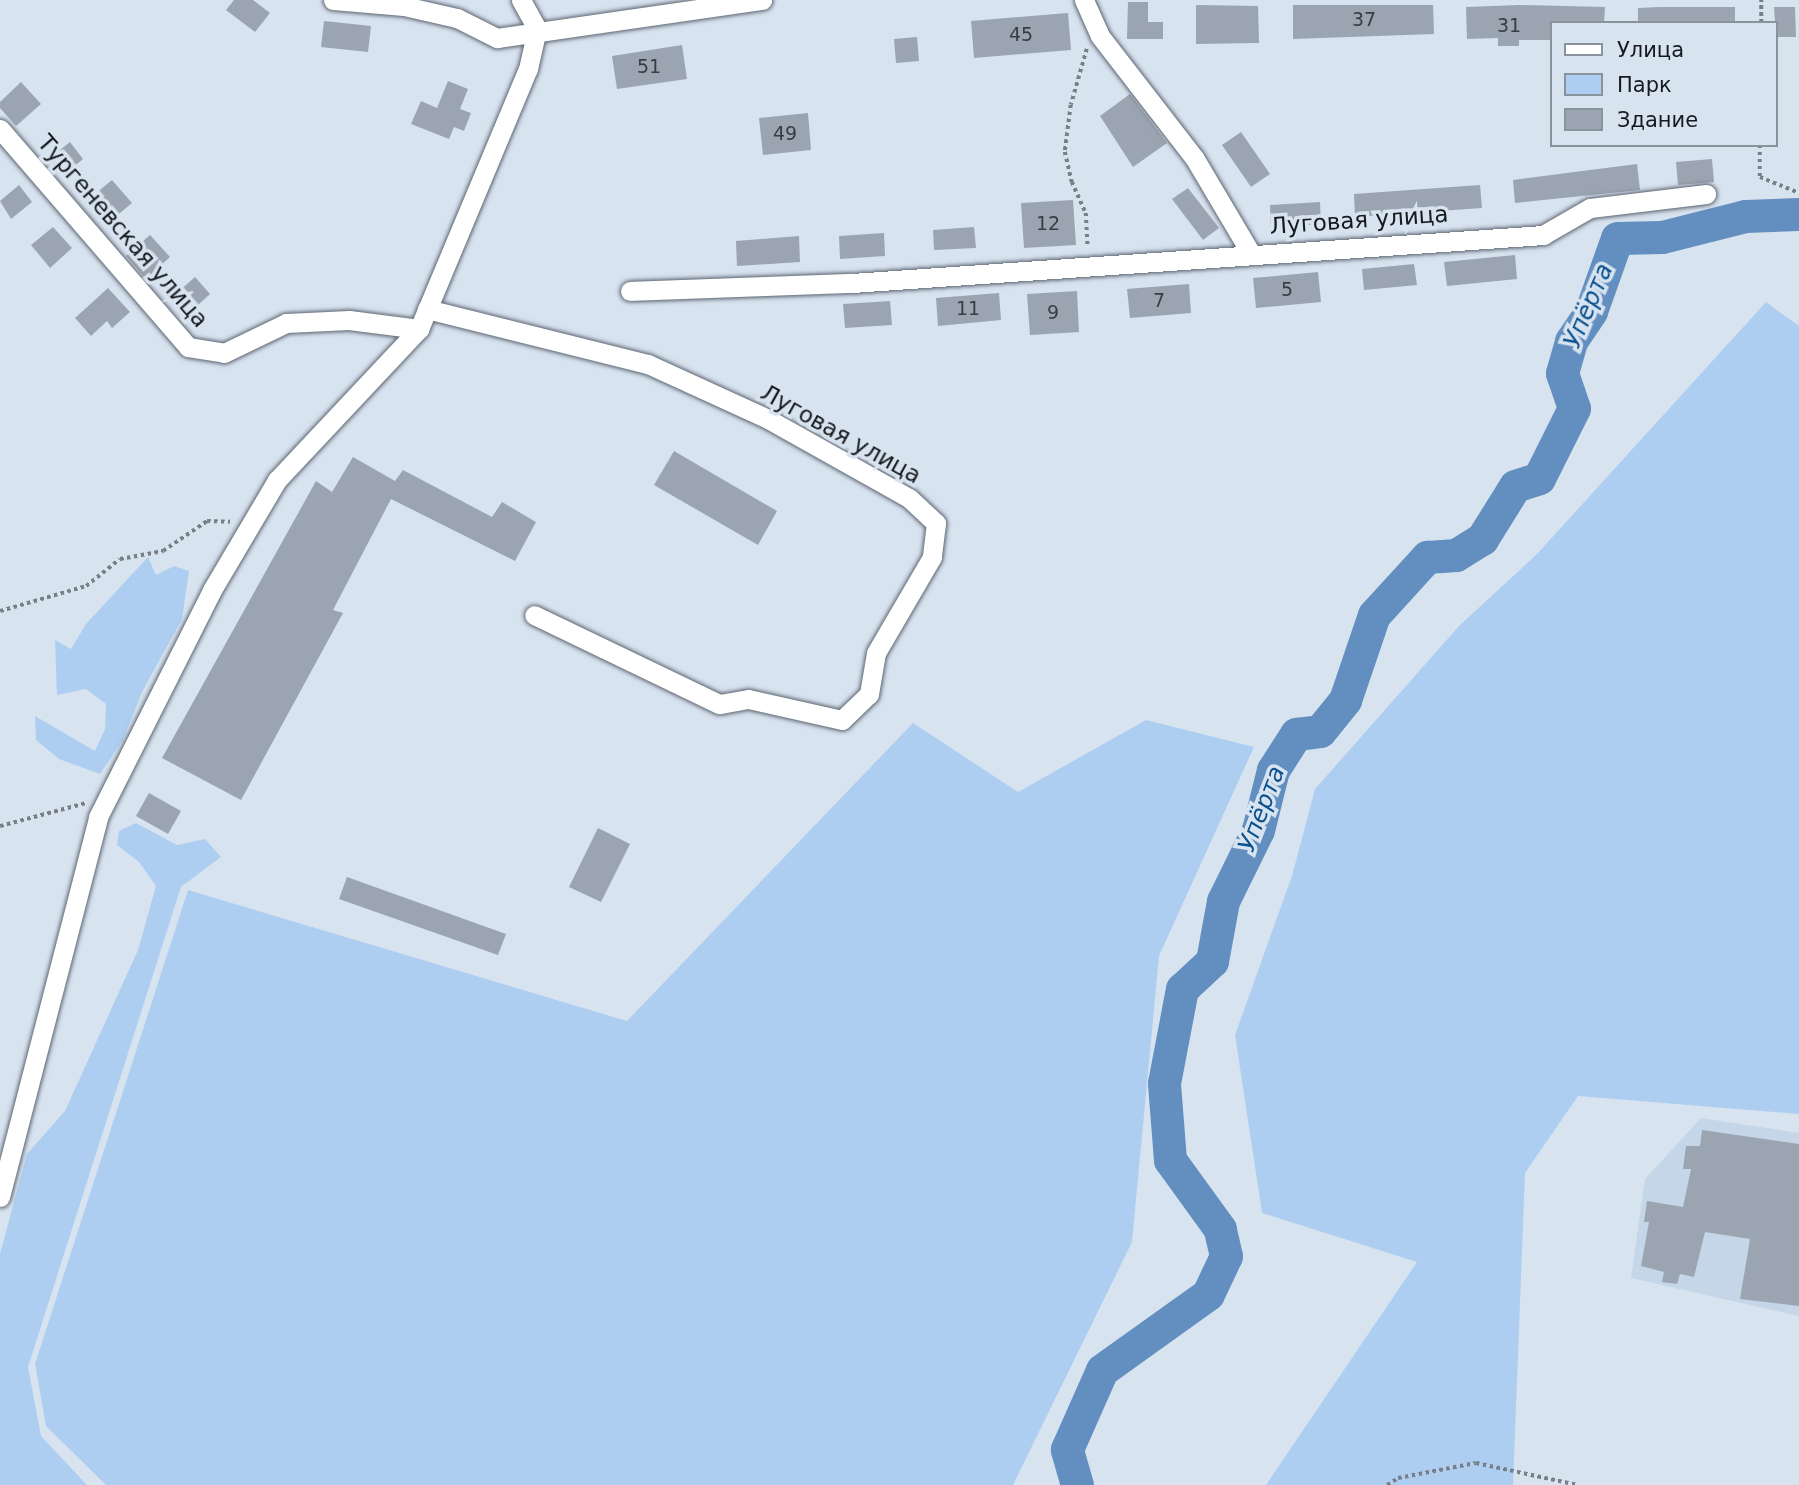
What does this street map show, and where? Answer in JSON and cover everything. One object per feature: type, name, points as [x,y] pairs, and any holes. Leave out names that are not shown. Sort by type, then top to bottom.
[{"type":"street","points":[[333,0],[430,12],[457,19],[497,38],[537,29],[762,0]]},
{"type":"street","points":[[0,1197],[72,910],[106,800],[212,590],[277,480],[419,329],[528,69],[537,29],[521,0]]},
{"type":"street","points":[[1084,0],[1093,19],[1195,159],[1250,252]]},
{"type":"street","name":"Тургеневская улица","points":[[0,129],[188,347],[224,353],[286,323],[349,320],[419,329]]},
{"type":"street","name":"Луговая улица","points":[[630,291],[852,283],[1250,252],[1543,235],[1590,208],[1706,194]]},
{"type":"street","name":"Луговая улица","points":[[427,309],[648,364],[768,419],[909,498],[936,523],[932,557],[876,653],[870,694],[842,720],[748,699],[719,705],[534,615]]},
{"type":"path","points":[[1761,0],[1761,21]]},
{"type":"path","points":[[1089,265],[1086,213],[1072,182],[1065,152],[1071,105],[1093,19]]},
{"type":"path","points":[[1760,147],[1760,177],[1799,193]]},
{"type":"path","points":[[0,611],[86,586],[120,559],[163,551],[207,521],[252,523]]},
{"type":"path","points":[[0,826],[69,805],[106,800]]},
{"type":"path","points":[[1387,1485],[1398,1478],[1476,1463],[1578,1485]]},
{"type":"shaded area","points":[[1701,1118],[1799,1133],[1799,1316],[1631,1278],[1645,1179]]},
{"type":"green space","points":[[1766,302],[1799,326],[1799,1114],[1578,1096],[1525,1173],[1513,1485],[1266,1485],[1417,1262],[1262,1213],[1235,1035],[1292,876],[1315,789],[1459,626],[1537,554]]},
{"type":"green space","points":[[148,557],[156,575],[174,566],[189,571],[182,619],[142,692],[123,740],[100,774],[59,759],[36,740],[35,716],[95,751],[105,729],[106,704],[86,689],[57,695],[55,640],[71,649],[86,624]]},
{"type":"green space","points":[[1146,720],[1254,747],[1159,956],[1132,1242],[1013,1485],[106,1485],[46,1426],[35,1364],[188,890],[627,1021],[913,723],[1018,792]]},
{"type":"green space","points":[[136,823],[177,845],[205,839],[221,857],[181,887],[28,1367],[41,1436],[87,1485],[0,1485],[0,1254],[27,1154],[65,1111],[138,950],[156,886],[139,862],[117,845],[119,831]]},
{"type":"building","points":[[234,0],[253,0],[270,13],[255,32],[226,10]]},
{"type":"building","points":[[1128,2],[1148,2],[1148,22],[1163,22],[1163,39],[1127,39]]},
{"type":"building","points":[[1196,5],[1258,6],[1259,43],[1196,44]]},
{"type":"building","points":[[1293,5],[1433,5],[1434,34],[1293,39]]},
{"type":"building","points":[[1466,7],[1605,7],[1604,21],[1550,21],[1550,40],[1519,40],[1519,46],[1498,46],[1498,38],[1467,39]]},
{"type":"building","points":[[1735,7],[1735,21],[1638,21],[1638,8]]},
{"type":"building","points":[[1774,7],[1795,7],[1796,37],[1778,37],[1778,21],[1775,21]]},
{"type":"building","points":[[1068,13],[1071,50],[974,58],[971,21]]},
{"type":"building","points":[[324,21],[371,26],[368,52],[321,47]]},
{"type":"building","points":[[917,37],[919,61],[896,63],[894,39]]},
{"type":"building","points":[[682,45],[687,79],[617,89],[612,56]]},
{"type":"building","points":[[448,81],[468,89],[460,109],[471,113],[464,131],[454,127],[449,139],[411,124],[421,101],[437,108]]},
{"type":"building","points":[[21,82],[41,104],[16,126],[0,108],[0,102]]},
{"type":"building","points":[[1130,94],[1167,143],[1133,167],[1100,116]]},
{"type":"building","points":[[808,113],[811,150],[763,155],[759,118]]},
{"type":"building","points":[[1241,132],[1270,174],[1251,187],[1222,145]]},
{"type":"building","points":[[70,142],[83,159],[64,175],[50,158]]},
{"type":"building","points":[[1712,159],[1714,182],[1678,185],[1676,162]]},
{"type":"building","points":[[1637,164],[1640,190],[1515,203],[1513,180]]},
{"type":"building","points":[[112,180],[132,203],[108,223],[94,206],[101,200],[95,194]]},
{"type":"building","points":[[19,185],[32,202],[11,219],[0,201]]},
{"type":"building","points":[[1480,185],[1482,208],[1355,217],[1354,194]]},
{"type":"building","points":[[1188,188],[1219,228],[1203,240],[1172,199]]},
{"type":"building","points":[[1073,200],[1076,245],[1024,248],[1021,203]]},
{"type":"building","points":[[1320,202],[1321,224],[1271,227],[1270,205]]},
{"type":"building","points":[[53,227],[72,248],[50,268],[31,245]]},
{"type":"building","points":[[974,227],[976,248],[934,250],[933,230]]},
{"type":"building","points":[[884,233],[885,256],[840,259],[839,236]]},
{"type":"building","points":[[150,235],[170,257],[146,279],[126,256]]},
{"type":"building","points":[[799,236],[800,262],[737,266],[736,241]]},
{"type":"building","points":[[1515,255],[1517,279],[1447,286],[1444,262]]},
{"type":"building","points":[[1414,264],[1417,285],[1364,290],[1362,269]]},
{"type":"building","points":[[1318,272],[1321,302],[1256,308],[1253,278]]},
{"type":"building","points":[[195,277],[210,294],[186,316],[170,299]]},
{"type":"building","points":[[1189,284],[1191,313],[1130,318],[1127,289]]},
{"type":"building","points":[[108,288],[130,312],[112,328],[107,321],[91,336],[75,318]]},
{"type":"building","points":[[1077,291],[1079,332],[1030,335],[1027,294]]},
{"type":"building","points":[[999,293],[1001,320],[938,326],[936,298]]},
{"type":"building","points":[[890,301],[892,325],[845,328],[843,304]]},
{"type":"building","points":[[674,451],[777,511],[758,545],[654,485]]},
{"type":"building","points":[[353,457],[395,481],[403,470],[492,517],[502,502],[536,522],[515,561],[391,499],[333,610],[343,613],[241,800],[162,758],[316,481],[332,492]]},
{"type":"building","points":[[149,793],[181,811],[168,834],[136,816]]},
{"type":"building","points":[[598,828],[630,844],[601,902],[569,887]]},
{"type":"building","points":[[347,877],[506,934],[498,955],[339,899]]},
{"type":"building","points":[[1702,1130],[1799,1144],[1799,1306],[1740,1299],[1750,1239],[1705,1232],[1694,1277],[1680,1274],[1677,1284],[1662,1282],[1664,1272],[1641,1266],[1649,1222],[1644,1222],[1647,1201],[1683,1207],[1691,1169],[1683,1169],[1686,1146],[1700,1146]]},
{"type":"waterway","name":"Упёрта","points":[[1077,1485],[1067,1449],[1102,1370],[1208,1294],[1226,1256],[1220,1229],[1170,1160],[1164,1083],[1182,989],[1212,961],[1223,901],[1258,830],[1273,770],[1296,734],[1320,731],[1345,700],[1374,615],[1427,557],[1456,555],[1482,539],[1515,486],[1539,478],[1574,408],[1562,373],[1571,341],[1591,311],[1617,238],[1662,237],[1745,216],[1799,214]]}]
